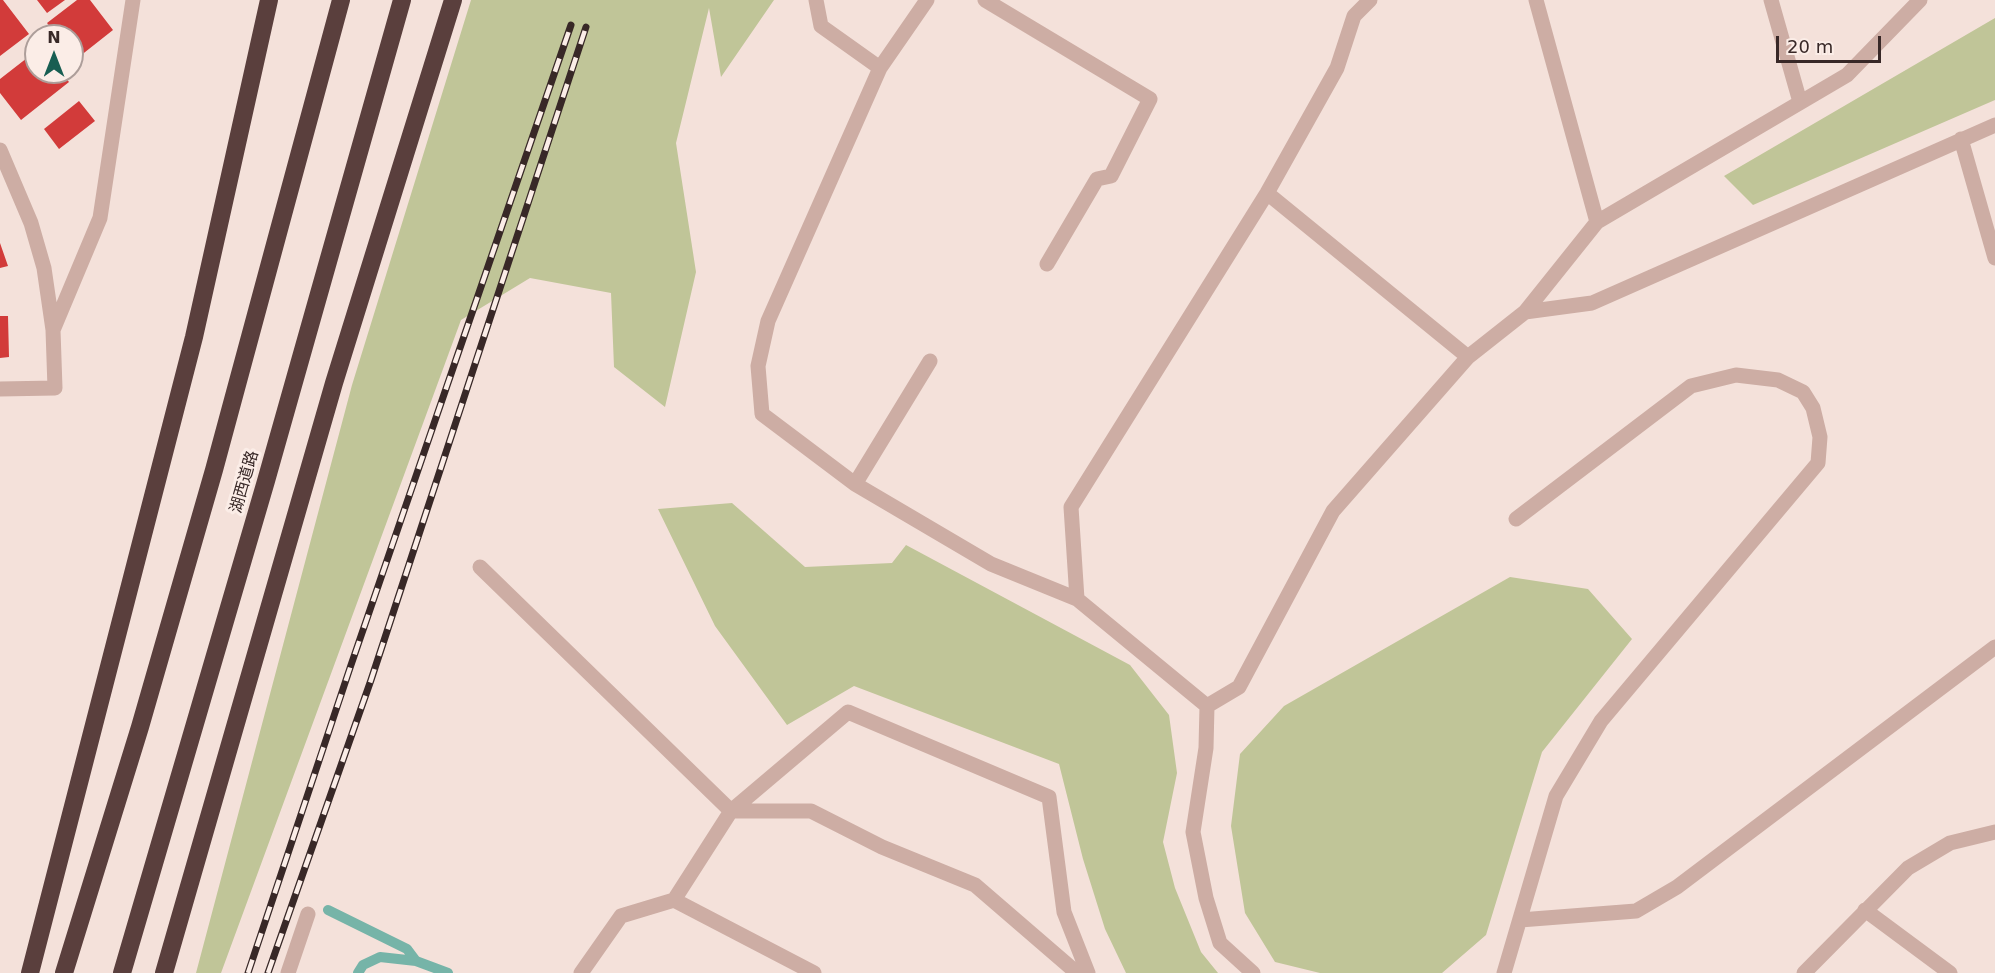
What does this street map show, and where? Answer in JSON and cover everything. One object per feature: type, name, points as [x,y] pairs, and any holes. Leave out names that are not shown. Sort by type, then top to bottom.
[{"type":"highway","points":[[30,973],[194,337],[269,0]]},
{"type":"highway","name":"湖西道路","points":[[122,973],[402,0]]},
{"type":"highway","points":[[164,973],[334,383],[453,0]]},
{"type":"highway","name":"湖西道路","points":[[64,973],[140,727],[214,470],[339,6]]},
{"type":"street","points":[[816,0],[821,26],[880,68]]},
{"type":"street","points":[[927,0],[880,68],[768,321],[758,366],[762,414],[855,483],[991,564],[1077,599],[1207,706]]},
{"type":"street","points":[[985,0],[1150,99],[1111,176],[1097,179],[1047,264]]},
{"type":"street","points":[[1077,599],[1071,507],[1267,193],[1337,68],[1354,16],[1370,0]]},
{"type":"street","points":[[1536,0],[1597,222]]},
{"type":"street","points":[[1771,0],[1800,102]]},
{"type":"street","points":[[1207,706],[1239,687],[1333,511],[1467,357],[1525,312],[1597,222],[1847,75],[1920,0]]},
{"type":"street","points":[[53,330],[100,218],[130,2]]},
{"type":"street","points":[[1525,312],[1592,303],[1995,125]]},
{"type":"street","points":[[1960,139],[1995,258]]},
{"type":"street","points":[[0,150],[31,223],[44,268],[53,330],[55,387],[0,389]]},
{"type":"street","points":[[1267,193],[1467,357]]},
{"type":"street","points":[[855,483],[930,362]]},
{"type":"street","points":[[1504,973],[1556,796],[1601,721],[1818,463],[1820,437],[1813,408],[1803,392],[1778,380],[1736,375],[1691,386],[1516,519]]},
{"type":"street","points":[[480,567],[731,812],[811,811],[882,847],[975,885],[1077,973]]},
{"type":"street","points":[[1520,920],[1636,911],[1677,887],[1995,647]]},
{"type":"street","points":[[1207,706],[1206,748],[1193,832],[1206,898],[1220,943],[1253,973]]},
{"type":"street","points":[[581,973],[621,916],[674,900],[731,812],[848,712],[1049,797],[1064,912],[1088,973]]},
{"type":"street","points":[[1804,973],[1916,862],[1950,843],[1995,832]]},
{"type":"street","points":[[674,900],[814,973]]},
{"type":"street","points":[[1866,910],[1950,973]]},
{"type":"street","points":[[288,973],[308,914]]},
{"type":"green space","points":[[471,0],[774,0],[721,77],[709,8],[676,143],[696,272],[665,407],[614,367],[611,293],[530,278],[461,320],[221,973],[196,973],[352,385]]},
{"type":"green space","points":[[1995,18],[1995,100],[1753,205],[1724,176]]},
{"type":"green space","points":[[732,503],[805,567],[892,563],[906,545],[1130,665],[1169,715],[1177,773],[1163,842],[1175,888],[1201,952],[1218,973],[1126,973],[1105,929],[1083,859],[1059,764],[854,686],[787,725],[715,626],[658,509]]},
{"type":"green space","points":[[1510,577],[1588,589],[1632,639],[1542,752],[1486,935],[1442,973],[1320,973],[1275,962],[1245,913],[1231,826],[1240,754],[1284,706]]},
{"type":"building","points":[[0,0],[3,0],[24,27],[24,38],[0,56]]},
{"type":"building","points":[[37,0],[65,0],[47,13]]},
{"type":"building","points":[[77,0],[90,0],[113,30],[84,53],[84,24],[47,23]]},
{"type":"building","points":[[24,60],[24,84],[66,84],[21,120],[0,93],[0,79]]},
{"type":"building","points":[[79,101],[95,121],[59,149],[44,129]]},
{"type":"building","points":[[0,243],[8,266],[0,268]]},
{"type":"building","points":[[0,316],[8,316],[9,357],[0,358]]},
{"type":"waterway","points":[[328,910],[407,949],[416,961]]},
{"type":"waterway","points":[[358,973],[363,965],[380,957],[416,961],[448,973]]},
{"type":"railway","points":[[248,973],[351,665],[571,25]]},
{"type":"railway","points":[[268,973],[371,680],[586,27]]}]
